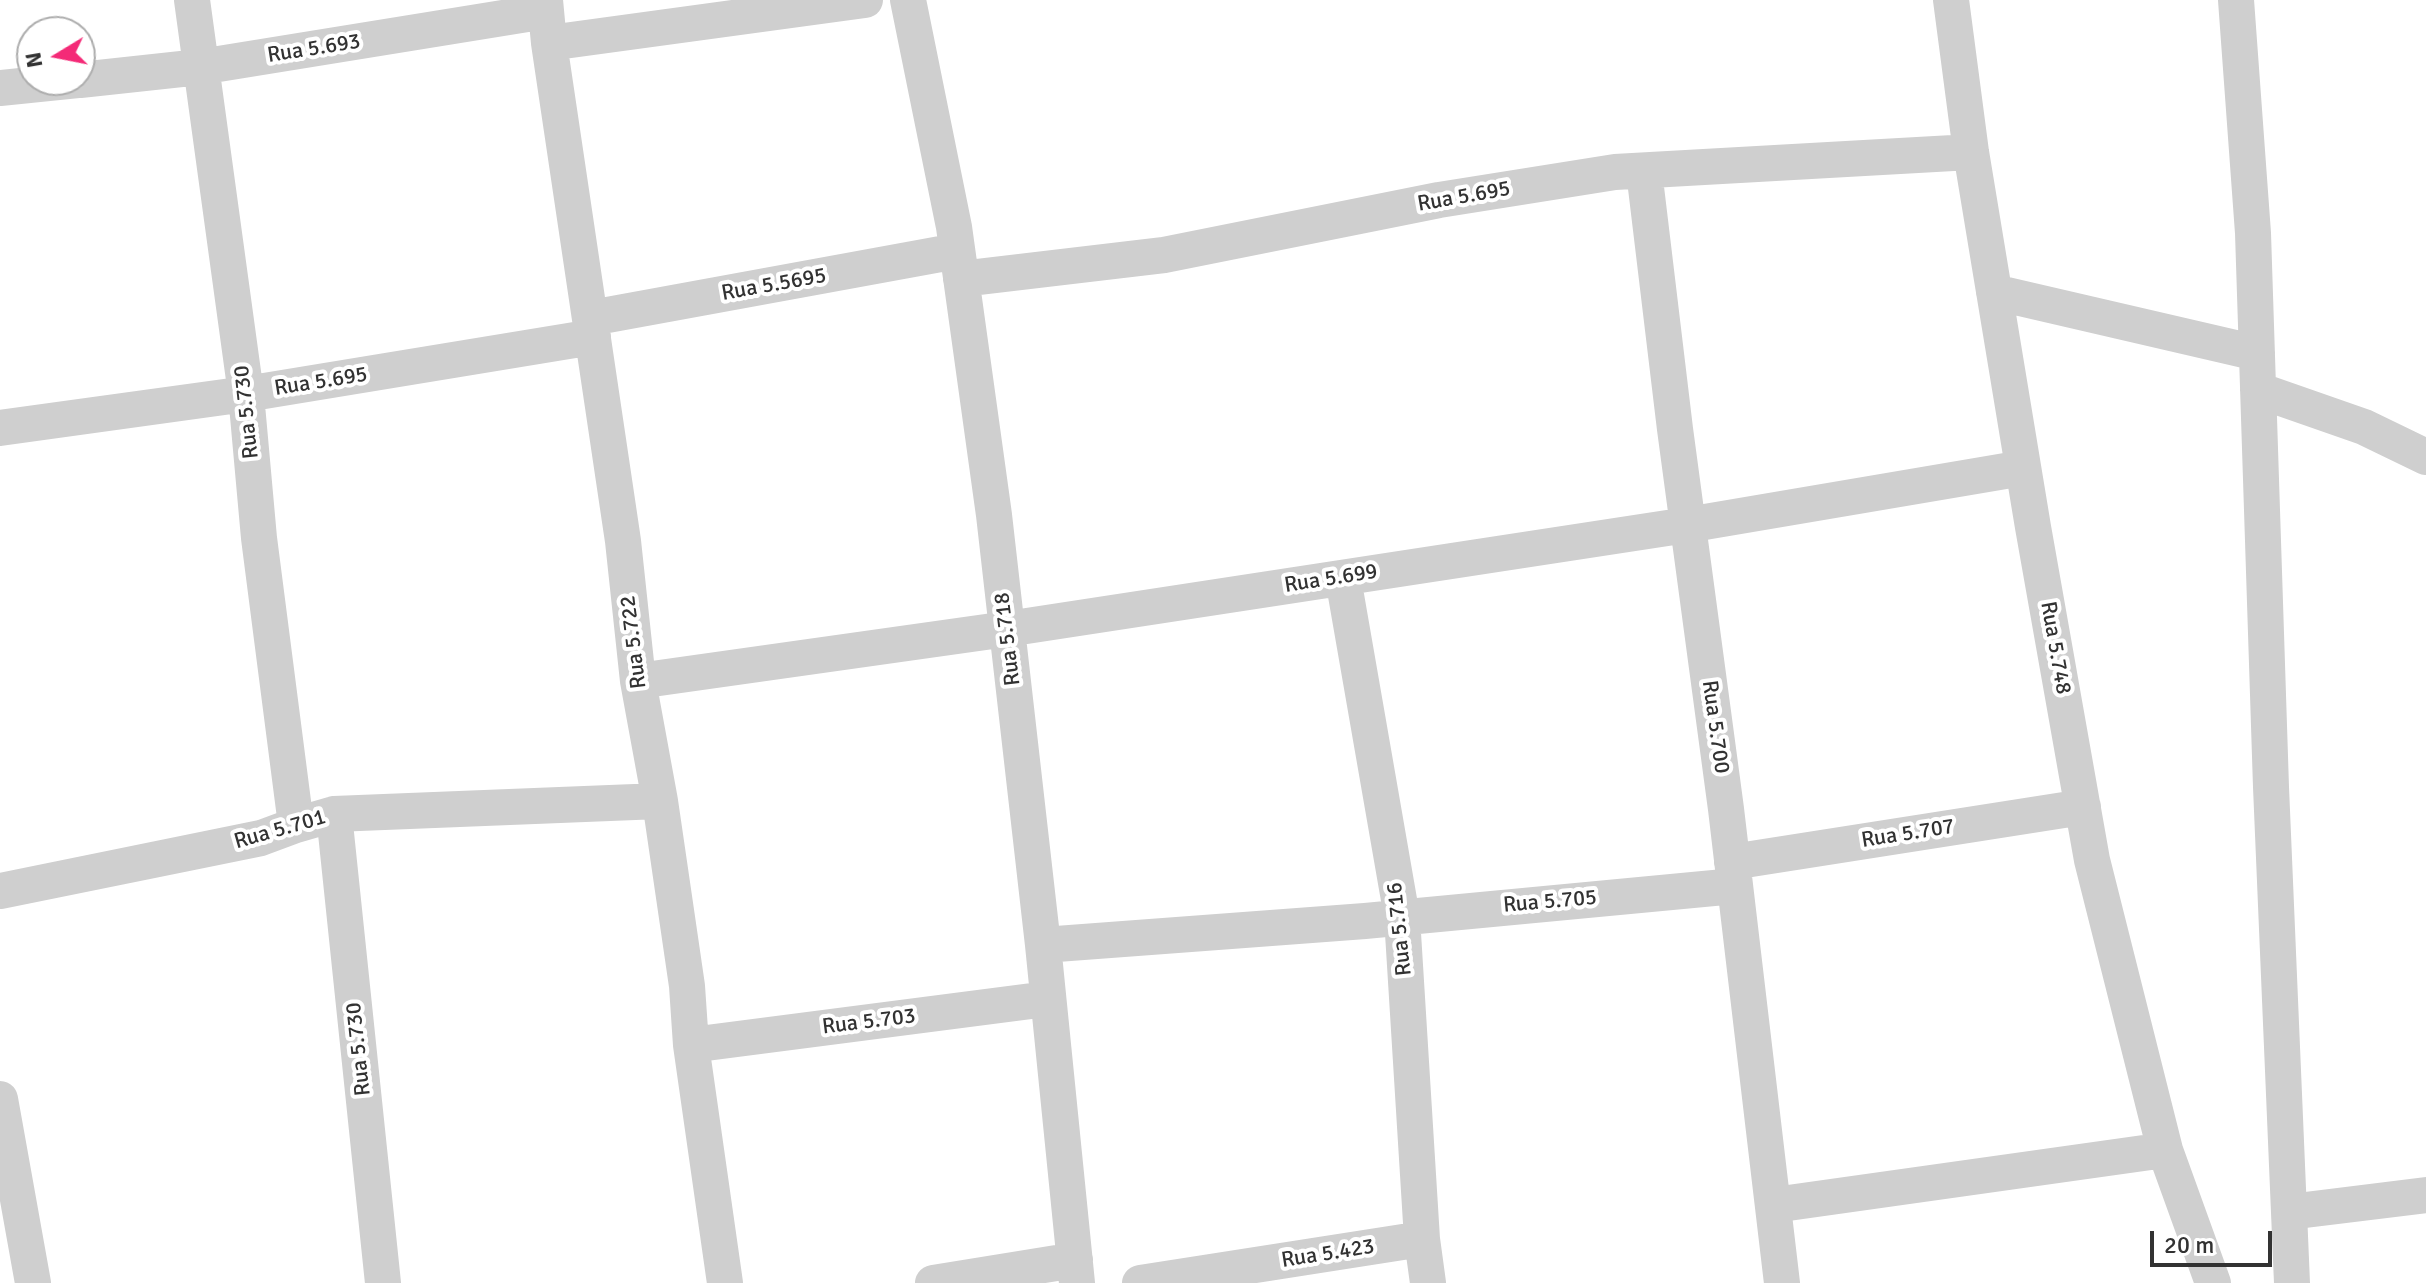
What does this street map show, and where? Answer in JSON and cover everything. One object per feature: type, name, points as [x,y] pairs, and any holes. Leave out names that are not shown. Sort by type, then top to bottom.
[{"type":"street","name":"Rua 5.730","points":[[192,0],[246,394],[259,538],[296,825]]},
{"type":"street","name":"Rua 5.693","points":[[96,78],[200,67],[547,18],[865,0]]},
{"type":"street","name":"Rua 5.718","points":[[908,0],[959,265],[994,515],[1043,945],[1076,1272]]},
{"type":"street","name":"Rua 5.748","points":[[1951,0],[1971,152],[2092,860],[2165,1150],[2213,1283]]},
{"type":"street","points":[[2236,0],[2253,233],[2271,787],[2292,1283]]},
{"type":"street","name":"Rua 5.722","points":[[547,18],[623,541],[638,681],[660,801],[687,986],[691,1045],[725,1283]]},
{"type":"street","name":"Rua 5.695","points":[[959,265],[1164,255],[1439,200],[1615,172],[1971,152]]},
{"type":"street","name":"Rua 5.700","points":[[1644,171],[1734,874],[1782,1283]]},
{"type":"street","name":"Rua 5.5695","points":[[592,328],[959,265]]},
{"type":"street","points":[[1994,292],[2257,353]]},
{"type":"street","name":"Rua 5.695","points":[[0,428],[246,394],[592,328]]},
{"type":"street","points":[[2258,390],[2364,427],[2426,457]]},
{"type":"street","name":"Rua 5.699","points":[[638,681],[1343,578],[1687,525],[2023,468]]},
{"type":"street","name":"Rua 5.716","points":[[1343,578],[1402,917],[1422,1239],[1428,1283]]},
{"type":"street","name":"Rua 5.701","points":[[0,891],[261,838],[334,814],[660,801]]},
{"type":"street","name":"Rua 5.707","points":[[1734,874],[2083,807]]},
{"type":"street","name":"Rua 5.730","points":[[334,814],[383,1283]]},
{"type":"street","name":"Rua 5.705","points":[[1043,945],[1365,921],[1734,874]]},
{"type":"street","name":"Rua 5.703","points":[[691,1045],[1047,999]]},
{"type":"street","points":[[0,1099],[3,1136],[33,1283]]},
{"type":"street","points":[[1774,1205],[2165,1150]]},
{"type":"street","points":[[2289,1212],[2426,1195]]},
{"type":"street","name":"Rua 5.423","points":[[1140,1283],[1422,1239]]},
{"type":"street","points":[[933,1283],[1076,1272]]}]
